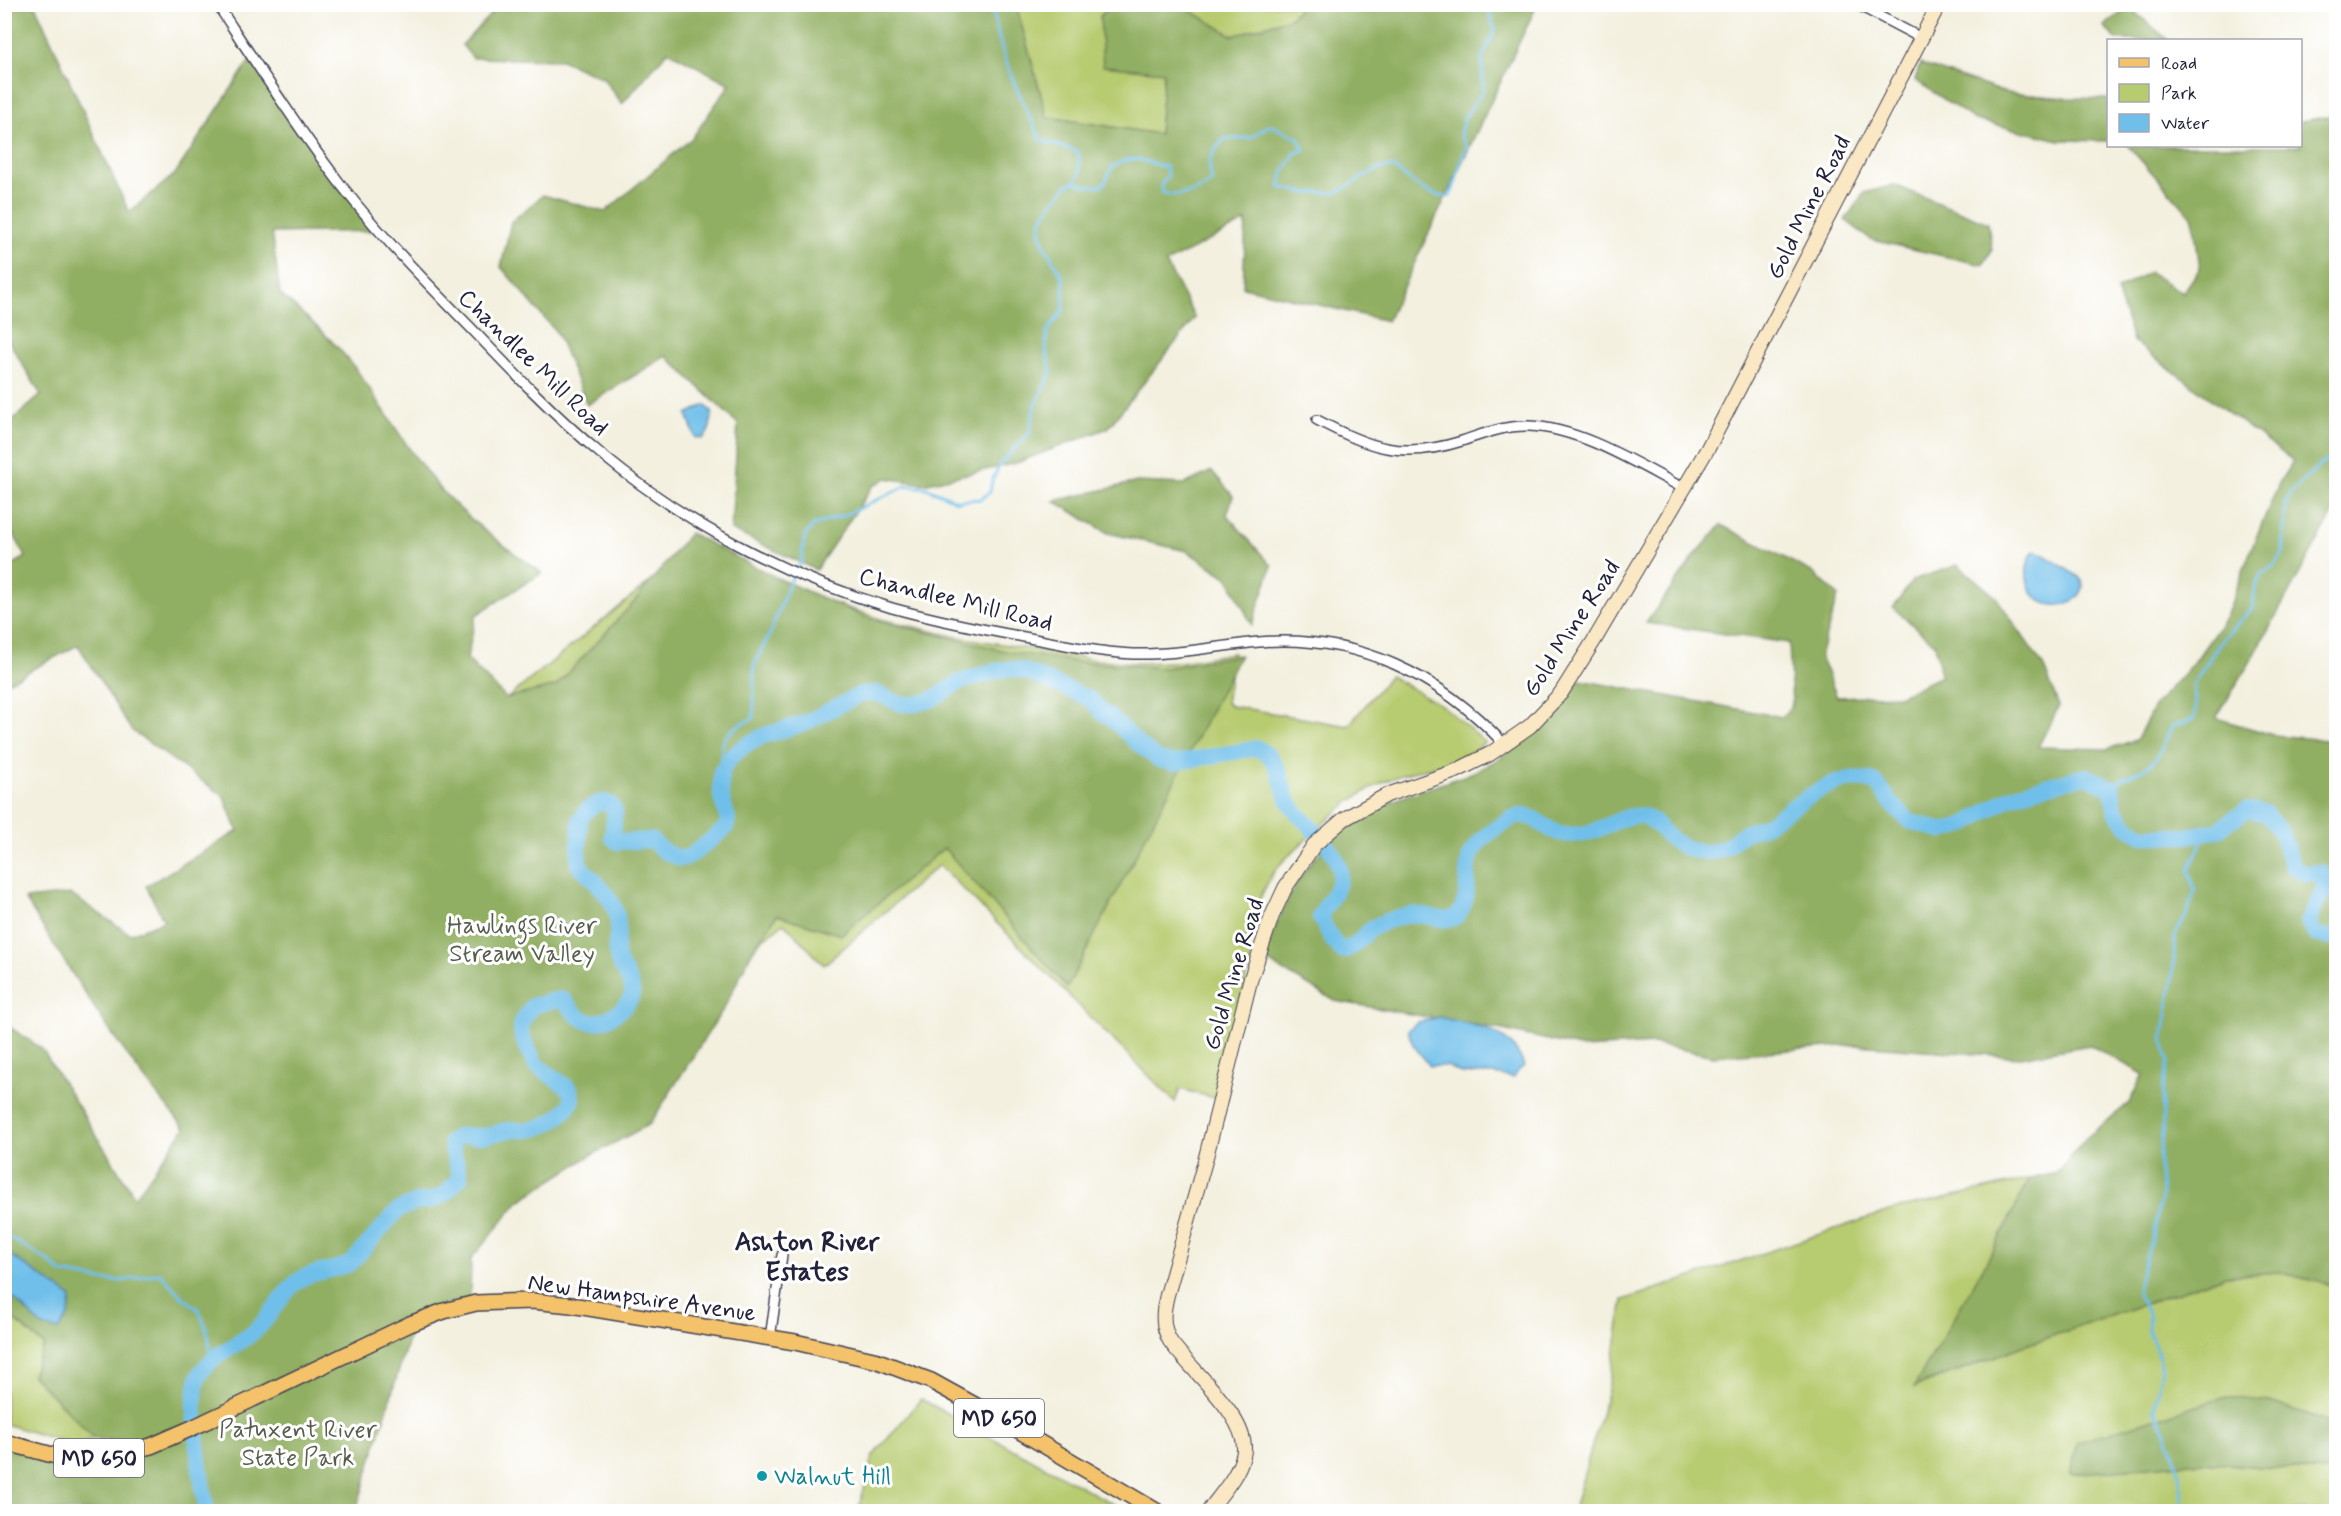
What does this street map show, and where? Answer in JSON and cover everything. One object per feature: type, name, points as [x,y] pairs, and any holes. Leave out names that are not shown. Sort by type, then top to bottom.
[{"type":"main road","name":"New Hampshire Avenue","points":[[4,1442],[56,1456],[100,1458],[151,1446],[410,1324],[444,1311],[476,1303],[532,1301],[571,1305],[770,1338],[857,1355],[897,1367],[931,1381],[990,1413],[1158,1512]]},
{"type":"street","name":"Chandlee Mill Road","points":[[217,4],[324,162],[378,231],[530,389],[587,442],[646,488],[717,534],[805,577],[875,603],[976,628],[1091,649],[1146,654],[1284,642],[1320,644],[1352,650],[1398,665],[1438,687],[1473,713],[1505,745]]},
{"type":"street","points":[[1856,4],[1921,38]]},
{"type":"street","name":"Gold Mine Road","points":[[1208,1512],[1239,1467],[1244,1455],[1244,1441],[1239,1427],[1223,1404],[1170,1341],[1163,1324],[1164,1307],[1201,1179],[1258,955],[1281,895],[1293,873],[1314,845],[1333,828],[1372,801],[1456,771],[1505,745],[1535,721],[1561,693],[1685,489],[1939,4]]},
{"type":"street","points":[[1317,420],[1368,444],[1387,450],[1407,451],[1440,448],[1502,428],[1549,427],[1593,442],[1685,489]]},
{"type":"street","points":[[770,1338],[782,1255]]},
{"type":"green space","points":[[500,4],[1016,5],[1047,117],[1159,134],[1164,72],[1103,66],[1100,16],[1112,5],[1181,5],[1233,36],[1290,18],[1302,5],[1537,5],[1387,321],[1243,287],[1246,221],[1166,263],[1195,318],[1108,428],[1016,463],[923,484],[886,478],[872,487],[816,570],[731,530],[738,424],[666,356],[587,405],[557,333],[501,267],[511,222],[543,195],[605,212],[692,138],[730,84],[668,51],[622,104],[603,78],[561,60],[473,58],[462,45]]},
{"type":"green space","name":"Patuxent River State Park","points":[[5,5],[35,5],[129,212],[175,174],[252,57],[378,231],[272,233],[280,294],[347,358],[421,465],[446,495],[480,527],[542,573],[476,615],[467,659],[506,698],[556,686],[634,602],[690,533],[775,577],[868,618],[1010,652],[1079,662],[1166,668],[1240,655],[1067,988],[944,848],[841,935],[777,915],[752,952],[724,1008],[650,1124],[588,1157],[519,1201],[471,1259],[470,1298],[416,1314],[356,1511],[5,1511],[5,1442],[56,1456],[148,1445],[95,1439],[32,1375],[44,1345],[5,1312],[5,1024],[42,1049],[135,1197],[185,1128],[120,1046],[25,899],[70,894],[130,934],[164,921],[146,886],[238,831],[223,796],[131,730],[78,645],[5,684],[5,569],[26,557],[5,519],[5,423],[8,424],[41,395],[5,335]]},
{"type":"green space","points":[[1016,5],[1112,5],[1100,16],[1164,72],[1159,134],[1047,117]]},
{"type":"green space","points":[[1181,5],[1302,5],[1290,18],[1233,36]]},
{"type":"green space","points":[[2129,7],[2167,39],[2116,39],[2104,26]]},
{"type":"green space","points":[[1920,64],[2007,93],[2107,99],[2107,141],[2059,140],[1975,120],[1915,80]]},
{"type":"green space","points":[[2336,101],[2336,508],[2255,654],[2216,718],[2273,735],[2336,741],[2336,1286],[2278,1272],[2225,1276],[2023,1346],[1914,1387],[1991,1254],[2030,1179],[2057,1173],[2086,1138],[2129,1103],[2143,1074],[2090,1045],[2020,1057],[1855,1045],[1713,1056],[1655,1044],[1584,1048],[1503,1030],[1335,1001],[1263,959],[1294,888],[1311,863],[1335,838],[1375,809],[1407,795],[1467,775],[1494,762],[1535,731],[1580,680],[1782,717],[1792,705],[1789,643],[1646,623],[1697,553],[1721,525],[1812,572],[1838,595],[1820,656],[1837,697],[1901,695],[1941,676],[1935,644],[1893,608],[1913,580],[1958,565],[1996,597],[2044,667],[2059,706],[2038,747],[2107,749],[2136,740],[2155,705],[2195,661],[2226,617],[2280,481],[2293,461],[2133,341],[2117,290],[2149,272],[2183,293],[2200,268],[2193,218],[2129,147],[2302,147],[2302,121],[2330,116]]},
{"type":"green space","points":[[1894,185],[1988,223],[1992,250],[1983,265],[1872,240],[1845,220],[1864,193]]},
{"type":"green space","points":[[1212,471],[1233,496],[1227,515],[1272,566],[1252,625],[1228,578],[1187,551],[1108,533],[1054,501],[1137,482],[1185,484]]},
{"type":"green space","name":"Hawlings River Stream Valley","points":[[699,542],[815,597],[881,619],[953,636],[1096,660],[1133,663],[1182,662],[1234,653],[1226,703],[1231,706],[1348,726],[1390,676],[1443,706],[1485,742],[1455,760],[1396,777],[1356,797],[1333,815],[1275,871],[1258,902],[1242,951],[1252,955],[1215,1098],[1180,1089],[1175,1102],[939,865],[824,965],[784,923],[724,970],[434,1249],[110,1512],[122,1445],[153,1436],[359,819]]},
{"type":"green space","points":[[2030,1179],[1991,1254],[1915,1387],[2023,1346],[2225,1276],[2278,1272],[2336,1286],[2336,1424],[2270,1402],[2072,1474],[2202,1462],[2336,1473],[2336,1511],[1567,1512],[1574,1509],[1608,1390],[1623,1300],[1892,1210]]},
{"type":"green space","points":[[4,1312],[44,1345],[32,1375],[95,1439],[71,1444],[5,1424]]},
{"type":"green space","points":[[2227,1397],[2270,1402],[2336,1424],[2336,1473],[2202,1462],[2071,1474],[2077,1442]]},
{"type":"green space","points":[[921,1399],[1126,1511],[858,1511],[873,1456]]},
{"type":"water","points":[[705,405],[712,412],[712,416],[709,430],[702,439],[695,437],[687,414]]},
{"type":"water","points":[[2037,551],[2080,578],[2083,586],[2080,594],[2074,600],[2054,605],[2043,603],[2034,595],[2028,583],[2027,571],[2033,552]]},
{"type":"water","points":[[1440,1017],[1478,1026],[1501,1036],[1518,1053],[1524,1066],[1514,1078],[1494,1074],[1462,1074],[1447,1066],[1430,1066],[1413,1045],[1408,1030],[1418,1022]]},
{"type":"water","points":[[9,1254],[71,1297],[69,1315],[58,1330],[42,1326],[5,1290],[5,1258]]},
{"type":"waterway","points":[[993,4],[1004,57],[1041,140],[1078,152],[1080,174],[1075,182]]},
{"type":"waterway","points":[[721,772],[721,752],[726,738],[736,727],[754,718],[754,665],[801,562],[805,536],[814,525],[845,515],[906,486],[927,488],[957,501],[981,499],[990,492],[992,481],[1000,464],[1029,434],[1035,405],[1051,373],[1046,348],[1047,332],[1064,309],[1063,278],[1043,243],[1040,229],[1042,217],[1067,185],[1075,182],[1088,186],[1101,186],[1105,183],[1112,167],[1124,160],[1137,159],[1166,167],[1168,175],[1161,185],[1163,193],[1175,195],[1189,193],[1212,181],[1211,158],[1224,139],[1250,138],[1270,125],[1298,138],[1304,150],[1295,153],[1283,173],[1280,187],[1306,193],[1338,192],[1377,169],[1393,167],[1426,191],[1449,197],[1467,148],[1460,134],[1464,118],[1483,91],[1482,58],[1495,30],[1486,4]]},
{"type":"waterway","points":[[2112,788],[2156,759],[2172,726],[2194,719],[2196,708],[2193,685],[2220,642],[2253,607],[2255,588],[2261,574],[2275,565],[2283,554],[2285,504],[2292,492],[2318,466],[2336,454]]},
{"type":"waterway","points":[[207,1512],[195,1417],[197,1382],[202,1371],[218,1355],[257,1329],[299,1280],[311,1274],[351,1263],[398,1210],[417,1202],[431,1201],[445,1194],[460,1178],[451,1141],[455,1138],[486,1136],[509,1130],[534,1129],[553,1121],[564,1112],[572,1101],[570,1089],[536,1065],[522,1037],[521,1023],[532,1006],[560,999],[583,1019],[595,1022],[602,1021],[618,1012],[630,999],[631,986],[617,955],[618,929],[615,909],[605,892],[578,864],[580,820],[587,810],[598,803],[605,802],[611,805],[615,811],[612,837],[617,842],[651,840],[665,852],[681,859],[690,856],[726,827],[728,819],[721,796],[721,772],[730,758],[744,746],[763,736],[805,723],[861,694],[876,693],[901,704],[915,704],[931,700],[960,682],[995,671],[1010,669],[1025,671],[1090,699],[1138,744],[1159,760],[1174,763],[1257,748],[1276,765],[1291,805],[1326,844],[1337,861],[1340,871],[1339,883],[1320,917],[1333,941],[1342,951],[1354,945],[1371,929],[1394,918],[1415,914],[1443,919],[1456,917],[1465,902],[1471,854],[1477,844],[1488,834],[1515,817],[1526,816],[1551,830],[1573,835],[1591,832],[1625,818],[1641,816],[1654,822],[1678,843],[1690,849],[1708,852],[1723,849],[1741,835],[1766,825],[1818,791],[1847,780],[1862,779],[1876,783],[1909,821],[1942,831],[1964,825],[2008,798],[2023,792],[2087,776],[2112,788],[2115,810],[2127,826],[2144,836],[2187,836],[2218,830],[2246,810],[2265,813],[2280,831],[2293,867],[2306,874],[2321,872],[2325,888],[2308,921],[2315,934],[2332,938],[2336,935]]},
{"type":"waterway","points":[[2182,1512],[2181,1485],[2176,1459],[2167,1434],[2154,1410],[2162,1368],[2148,1330],[2149,1316],[2137,1292],[2162,1193],[2159,1156],[2163,1126],[2162,1091],[2168,1062],[2163,1038],[2173,975],[2175,935],[2186,916],[2195,891],[2189,869],[2206,833]]},
{"type":"waterway","points":[[4,1239],[10,1238],[47,1260],[62,1273],[121,1281],[160,1273],[181,1296],[199,1310],[208,1334],[212,1362]]},
{"type":"place","name":"Walnut Hill","points":[[762,1476]]},
{"type":"district","name":"Ashton River Estates","points":[[807,1256]]}]
